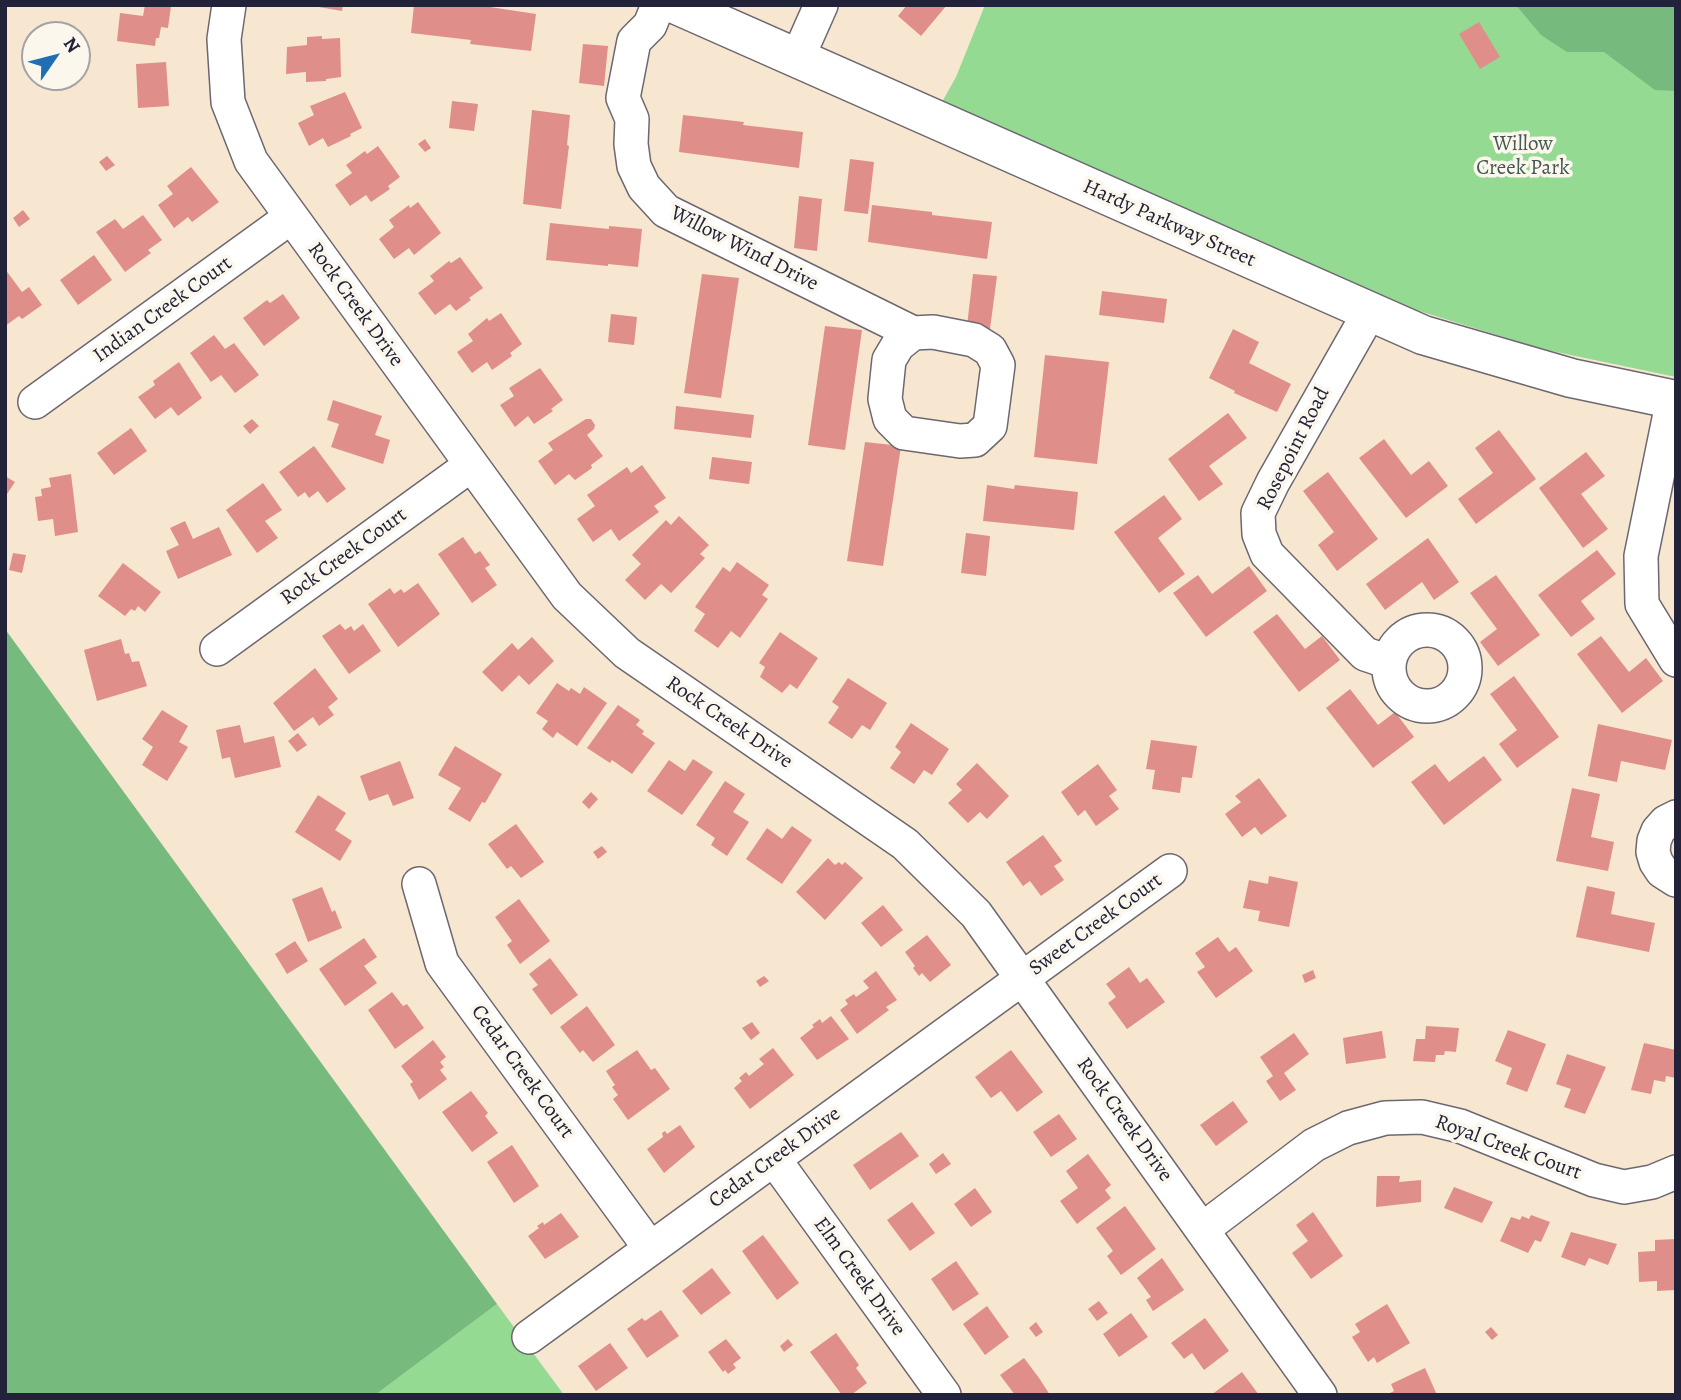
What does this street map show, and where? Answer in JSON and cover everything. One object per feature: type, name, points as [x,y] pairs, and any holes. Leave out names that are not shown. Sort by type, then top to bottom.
[{"type":"main road","name":"Hardy Parkway Street","points":[[662,12],[797,58],[1368,313],[1423,335],[1571,378],[1674,400]]},
{"type":"street","name":"Rock Creek Drive","points":[[229,5],[225,39],[228,102],[251,161],[567,596],[627,653],[905,844],[976,915],[1320,1395]]},
{"type":"street","points":[[797,58],[821,5]]},
{"type":"street","name":"Willow Wind Drive","points":[[662,12],[634,41],[623,98],[632,119],[634,166],[644,187],[666,211],[913,333]]},
{"type":"street","name":"Indian Creek Court","points":[[35,402],[291,217]]},
{"type":"street","name":"Rosepoint Road","points":[[1368,313],[1273,482],[1258,513],[1259,534],[1267,554],[1365,654],[1389,662]]},
{"type":"street","points":[[1674,400],[1642,556],[1642,604],[1676,660]]},
{"type":"street","name":"Rock Creek Court","points":[[218,649],[471,465]]},
{"type":"street","points":[[1676,817],[1666,822],[1658,831],[1653,852],[1662,871],[1676,880]]},
{"type":"street","name":"Sweet Creek Court","points":[[1022,980],[1170,871]]},
{"type":"street","name":"Cedar Creek Court","points":[[419,884],[442,963],[650,1248]]},
{"type":"street","name":"Cedar Creek Drive","points":[[529,1337],[1022,980]]},
{"type":"street","name":"Royal Creek Court","points":[[1203,1229],[1314,1145],[1348,1128],[1385,1118],[1422,1117],[1460,1126],[1594,1180],[1624,1187],[1652,1182],[1676,1172]]},
{"type":"street","name":"Elm Creek Drive","points":[[774,1159],[944,1395]]},
{"type":"green space","name":"Willow Creek Park","points":[[985,5],[1676,5],[1676,377],[1542,349],[1403,306],[942,102],[956,77]]},
{"type":"green space","points":[[1516,5],[1676,5],[1676,91],[1655,90],[1604,52],[1567,52],[1541,35]]},
{"type":"green space","points":[[5,629],[497,1304],[375,1395],[5,1395]]},
{"type":"green space","points":[[497,1304],[564,1395],[375,1395]]},
{"type":"building","points":[[145,5],[171,6],[168,28],[161,27],[155,46],[117,41],[120,13],[143,16]]},
{"type":"building","points":[[307,5],[343,5],[342,11]]},
{"type":"building","points":[[414,5],[477,5],[536,14],[531,51],[470,44],[471,40],[411,33]]},
{"type":"building","points":[[907,5],[947,5],[921,36],[898,16]]},
{"type":"building","points":[[1479,22],[1500,57],[1480,69],[1459,34]]},
{"type":"building","points":[[322,36],[322,39],[340,38],[341,77],[306,82],[306,72],[286,74],[287,47],[307,45],[307,37]]},
{"type":"building","points":[[583,44],[608,46],[604,86],[579,83]]},
{"type":"building","points":[[166,62],[169,106],[138,108],[136,64]]},
{"type":"building","points":[[345,92],[362,128],[328,147],[323,138],[309,146],[298,123],[314,115],[310,106]]},
{"type":"building","points":[[452,101],[478,104],[474,131],[449,128]]},
{"type":"building","points":[[532,110],[570,115],[561,209],[523,204]]},
{"type":"building","points":[[683,115],[803,132],[799,168],[679,152]]},
{"type":"building","points":[[425,139],[431,148],[425,152],[418,144]]},
{"type":"building","points":[[378,146],[400,177],[388,186],[390,189],[371,202],[366,195],[350,206],[335,185],[352,173],[346,165],[365,151],[367,154]]},
{"type":"building","points":[[107,156],[115,165],[106,171],[99,162]]},
{"type":"building","points":[[850,159],[874,162],[868,214],[844,211]]},
{"type":"building","points":[[191,167],[219,202],[192,222],[188,217],[174,228],[158,205],[173,194],[167,186]]},
{"type":"building","points":[[799,196],[822,199],[817,251],[794,248]]},
{"type":"building","points":[[418,202],[441,233],[414,255],[409,248],[394,259],[379,239],[394,227],[389,220],[409,205],[410,208]]},
{"type":"building","points":[[872,205],[992,222],[987,259],[868,242]]},
{"type":"building","points":[[23,210],[30,219],[19,227],[13,218]]},
{"type":"building","points":[[143,215],[162,240],[148,250],[151,253],[125,272],[96,232],[115,219],[123,229]]},
{"type":"building","points":[[550,223],[609,229],[609,226],[642,229],[638,267],[546,260]]},
{"type":"building","points":[[94,255],[112,280],[78,305],[60,280]]},
{"type":"building","points":[[460,257],[483,288],[456,311],[450,304],[435,315],[418,293],[434,281],[430,276],[449,261],[451,263]]},
{"type":"building","points":[[5,269],[22,292],[29,287],[42,305],[22,319],[19,316],[5,326]]},
{"type":"building","points":[[702,274],[739,278],[721,398],[684,393]]},
{"type":"building","points":[[973,274],[997,276],[990,329],[967,326]]},
{"type":"building","points":[[1102,291],[1167,299],[1164,323],[1099,315]]},
{"type":"building","points":[[283,294],[300,318],[264,346],[243,318],[267,300],[270,303]]},
{"type":"building","points":[[501,313],[522,344],[510,353],[512,356],[492,370],[487,362],[472,373],[457,352],[473,341],[468,334],[487,318],[489,321]]},
{"type":"building","points":[[611,314],[637,317],[634,345],[608,342]]},
{"type":"building","points":[[825,326],[862,330],[845,450],[808,445]]},
{"type":"building","points":[[1233,329],[1259,342],[1249,363],[1291,384],[1277,412],[1234,393],[1235,391],[1209,378]]},
{"type":"building","points":[[214,335],[225,349],[234,343],[259,375],[235,393],[221,375],[211,382],[190,353]]},
{"type":"building","points":[[1045,355],[1109,362],[1097,464],[1034,457]]},
{"type":"building","points":[[179,362],[202,398],[178,416],[171,407],[155,419],[138,397],[155,385],[153,381]]},
{"type":"building","points":[[540,368],[563,400],[534,424],[528,416],[515,427],[500,405],[514,396],[509,388]]},
{"type":"building","points":[[333,400],[382,416],[375,435],[390,440],[383,464],[331,447],[339,424],[327,420]]},
{"type":"building","points":[[676,406],[754,415],[751,438],[674,429]]},
{"type":"building","points":[[1228,413],[1247,438],[1209,466],[1223,484],[1199,501],[1168,459]]},
{"type":"building","points":[[252,419],[259,426],[250,434],[243,426]]},
{"type":"building","points":[[586,419],[591,419],[595,425],[587,435],[603,456],[575,480],[569,474],[555,485],[538,461],[553,450],[548,443]]},
{"type":"building","points":[[131,428],[147,451],[114,475],[97,453]]},
{"type":"building","points":[[1499,430],[1536,479],[1476,524],[1458,499],[1493,473],[1475,448]]},
{"type":"building","points":[[1384,439],[1411,475],[1429,461],[1448,486],[1406,518],[1359,458]]},
{"type":"building","points":[[865,442],[901,446],[883,566],[847,561]]},
{"type":"building","points":[[314,446],[346,489],[327,503],[318,491],[309,498],[305,492],[298,497],[279,472]]},
{"type":"building","points":[[1586,452],[1605,476],[1581,494],[1608,529],[1583,548],[1539,488]]},
{"type":"building","points":[[712,457],[752,462],[749,484],[709,479]]},
{"type":"building","points":[[642,465],[666,498],[654,506],[659,512],[619,541],[611,529],[593,542],[577,519],[595,506],[587,495],[627,467],[631,473]]},
{"type":"building","points":[[1328,472],[1378,539],[1337,571],[1318,545],[1334,532],[1303,491]]},
{"type":"building","points":[[71,474],[78,532],[55,536],[53,519],[38,521],[35,497],[42,496],[41,489],[51,487],[49,478]]},
{"type":"building","points":[[5,476],[15,482],[5,497]]},
{"type":"building","points":[[263,483],[282,510],[265,521],[278,538],[257,553],[226,510]]},
{"type":"building","points":[[987,485],[1014,489],[1015,485],[1078,492],[1074,530],[983,521]]},
{"type":"building","points":[[1164,495],[1182,519],[1158,538],[1185,574],[1159,593],[1114,532]]},
{"type":"building","points":[[679,516],[709,545],[700,554],[705,558],[671,593],[661,584],[645,600],[625,580],[641,564],[632,555],[666,520],[671,525]]},
{"type":"building","points":[[185,521],[193,539],[219,527],[232,555],[178,579],[166,551],[179,545],[170,528]]},
{"type":"building","points":[[966,533],[990,536],[986,576],[961,573]]},
{"type":"building","points":[[463,537],[475,554],[480,551],[490,565],[485,568],[497,585],[472,603],[438,554]]},
{"type":"building","points":[[1428,538],[1459,582],[1434,600],[1422,582],[1385,610],[1366,584]]},
{"type":"building","points":[[1597,550],[1616,574],[1581,601],[1595,619],[1571,637],[1538,595]]},
{"type":"building","points":[[13,553],[26,555],[22,573],[9,570]]},
{"type":"building","points":[[737,562],[769,585],[762,595],[768,599],[740,638],[731,631],[718,648],[694,631],[705,614],[695,607],[723,567],[730,572]]},
{"type":"building","points":[[123,563],[161,592],[145,612],[138,606],[135,611],[131,609],[125,616],[98,596]]},
{"type":"building","points":[[1249,566],[1267,591],[1206,637],[1173,593],[1198,575],[1212,594]]},
{"type":"building","points":[[1496,575],[1540,635],[1498,666],[1480,642],[1497,629],[1470,593]]},
{"type":"building","points":[[418,583],[440,614],[398,647],[368,604],[390,588],[394,594],[401,589],[404,593]]},
{"type":"building","points":[[1277,614],[1305,649],[1322,636],[1340,660],[1299,692],[1253,632]]},
{"type":"building","points":[[340,624],[345,630],[351,626],[354,631],[363,624],[381,651],[349,674],[322,636]]},
{"type":"building","points":[[780,632],[818,658],[797,689],[790,684],[782,693],[760,677],[765,667],[759,663]]},
{"type":"building","points":[[1601,636],[1629,672],[1646,658],[1663,681],[1622,713],[1577,654]]},
{"type":"building","points":[[532,637],[554,661],[529,685],[519,675],[502,692],[482,672],[512,643],[518,650]]},
{"type":"building","points":[[121,639],[125,654],[129,653],[132,662],[139,661],[147,686],[97,701],[84,650]]},
{"type":"building","points":[[315,668],[338,699],[328,707],[334,715],[319,726],[313,717],[294,731],[273,703]]},
{"type":"building","points":[[1514,676],[1559,737],[1517,768],[1499,744],[1517,730],[1490,694]]},
{"type":"building","points":[[848,678],[887,703],[870,730],[862,725],[852,739],[828,723],[839,707],[832,702]]},
{"type":"building","points":[[557,683],[580,694],[584,687],[607,703],[577,746],[557,732],[553,738],[542,729],[548,721],[536,713]]},
{"type":"building","points":[[1350,689],[1378,725],[1395,712],[1414,737],[1373,768],[1326,708]]},
{"type":"building","points":[[618,705],[640,720],[636,725],[644,731],[642,734],[655,743],[632,774],[612,760],[610,763],[587,748]]},
{"type":"building","points":[[162,710],[188,726],[179,742],[188,747],[167,781],[142,765],[153,747],[142,739]]},
{"type":"building","points":[[911,723],[949,749],[932,775],[924,770],[914,784],[890,768],[901,752],[895,747]]},
{"type":"building","points":[[1598,724],[1672,740],[1665,770],[1621,761],[1617,782],[1588,776]]},
{"type":"building","points":[[240,725],[244,743],[274,736],[281,767],[235,778],[230,757],[222,759],[216,730]]},
{"type":"building","points":[[298,733],[307,745],[297,752],[288,741]]},
{"type":"building","points":[[1151,740],[1197,746],[1192,778],[1182,777],[1180,793],[1152,789],[1155,770],[1146,769]]},
{"type":"building","points":[[455,746],[502,774],[470,822],[448,809],[461,788],[438,775]]},
{"type":"building","points":[[1484,756],[1502,780],[1444,825],[1411,782],[1435,764],[1449,782]]},
{"type":"building","points":[[693,759],[713,772],[682,815],[647,791],[669,760],[685,771]]},
{"type":"building","points":[[400,761],[414,798],[393,806],[388,794],[369,801],[360,776]]},
{"type":"building","points":[[977,763],[1009,796],[987,819],[980,812],[968,823],[948,803],[962,790],[956,784]]},
{"type":"building","points":[[1098,764],[1117,790],[1109,796],[1119,809],[1096,826],[1085,810],[1078,816],[1061,792]]},
{"type":"building","points":[[1259,778],[1287,816],[1261,835],[1255,827],[1242,837],[1225,814],[1241,802],[1235,796]]},
{"type":"building","points":[[725,781],[745,794],[733,812],[749,822],[727,856],[711,845],[715,838],[696,825]]},
{"type":"building","points":[[1572,788],[1600,794],[1591,837],[1614,842],[1608,871],[1556,861]]},
{"type":"building","points":[[591,792],[598,799],[589,809],[582,802]]},
{"type":"building","points":[[318,795],[346,813],[335,830],[352,841],[340,861],[295,832]]},
{"type":"building","points":[[516,824],[544,862],[521,878],[511,866],[507,869],[488,844]]},
{"type":"building","points":[[792,826],[812,840],[782,884],[746,859],[767,828],[782,839]]},
{"type":"building","points":[[1043,835],[1062,861],[1054,866],[1064,880],[1041,896],[1030,881],[1023,886],[1006,862]]},
{"type":"building","points":[[602,846],[607,852],[598,859],[593,852]]},
{"type":"building","points":[[828,858],[835,865],[845,862],[863,878],[825,920],[796,892]]},
{"type":"building","points":[[1269,876],[1298,882],[1289,927],[1258,921],[1260,911],[1243,908],[1249,880],[1268,884]]},
{"type":"building","points":[[1587,886],[1615,892],[1611,914],[1655,923],[1649,952],[1576,937]]},
{"type":"building","points":[[322,887],[342,928],[308,942],[292,899]]},
{"type":"building","points":[[519,899],[550,941],[520,964],[507,945],[512,941],[495,917]]},
{"type":"building","points":[[883,905],[903,930],[881,947],[861,923]]},
{"type":"building","points":[[927,935],[951,965],[930,982],[922,973],[919,976],[905,952]]},
{"type":"building","points":[[1218,937],[1229,952],[1236,947],[1253,971],[1216,998],[1197,972],[1205,967],[1195,953]]},
{"type":"building","points":[[364,938],[377,957],[364,966],[377,983],[345,1006],[319,969]]},
{"type":"building","points":[[295,941],[308,961],[287,974],[275,954]]},
{"type":"building","points":[[550,958],[578,995],[551,1015],[532,989],[538,985],[529,974]]},
{"type":"building","points":[[1129,967],[1140,983],[1147,978],[1165,1002],[1127,1029],[1108,1003],[1116,997],[1106,984]]},
{"type":"building","points":[[1313,970],[1316,978],[1305,983],[1302,975]]},
{"type":"building","points":[[876,971],[897,1000],[886,1007],[889,1010],[857,1034],[840,1010],[848,1004],[845,1000],[854,994],[856,997],[869,988],[863,981]]},
{"type":"building","points":[[764,976],[769,981],[760,987],[756,981]]},
{"type":"building","points":[[392,992],[403,1006],[407,1004],[424,1028],[395,1049],[368,1010]]},
{"type":"building","points":[[587,1006],[615,1045],[593,1062],[583,1050],[580,1053],[560,1027]]},
{"type":"building","points":[[831,1016],[849,1039],[817,1060],[800,1038],[820,1019],[822,1023]]},
{"type":"building","points":[[752,1022],[760,1033],[751,1040],[742,1028]]},
{"type":"building","points":[[1426,1026],[1459,1028],[1456,1052],[1445,1051],[1444,1055],[1436,1055],[1435,1062],[1413,1061],[1416,1039],[1425,1039]]},
{"type":"building","points":[[1508,1030],[1546,1044],[1527,1092],[1506,1084],[1512,1068],[1495,1061]]},
{"type":"building","points":[[1382,1031],[1386,1058],[1346,1064],[1343,1038]]},
{"type":"building","points":[[1294,1033],[1309,1054],[1284,1073],[1296,1090],[1280,1101],[1266,1081],[1273,1076],[1260,1057]]},
{"type":"building","points":[[433,1040],[446,1057],[440,1062],[444,1067],[440,1070],[447,1079],[419,1100],[410,1084],[413,1082],[401,1066]]},
{"type":"building","points":[[1644,1043],[1676,1050],[1676,1078],[1666,1076],[1665,1082],[1654,1080],[1651,1094],[1631,1090]]},
{"type":"building","points":[[773,1048],[794,1075],[750,1109],[734,1088],[742,1081],[739,1078],[746,1072],[749,1076],[764,1064],[759,1059]]},
{"type":"building","points":[[637,1050],[651,1070],[655,1068],[670,1089],[628,1120],[613,1099],[618,1095],[606,1071]]},
{"type":"building","points":[[1011,1050],[1043,1092],[1017,1112],[1001,1091],[991,1098],[975,1077]]},
{"type":"building","points":[[1567,1054],[1606,1067],[1585,1114],[1564,1107],[1571,1089],[1556,1084]]},
{"type":"building","points":[[471,1091],[488,1113],[485,1116],[498,1133],[472,1152],[442,1112]]},
{"type":"building","points":[[1233,1101],[1248,1122],[1216,1146],[1200,1125]]},
{"type":"building","points":[[1059,1114],[1077,1139],[1051,1157],[1033,1132]]},
{"type":"building","points":[[680,1125],[695,1147],[664,1173],[647,1149],[663,1137],[662,1133],[665,1131],[667,1134]]},
{"type":"building","points":[[901,1132],[919,1156],[870,1190],[853,1165]]},
{"type":"building","points":[[512,1145],[539,1186],[514,1203],[487,1162]]},
{"type":"building","points":[[943,1153],[951,1164],[936,1174],[929,1164]]},
{"type":"building","points":[[1088,1154],[1111,1185],[1105,1190],[1111,1198],[1077,1224],[1060,1201],[1078,1188],[1066,1171]]},
{"type":"building","points":[[1377,1176],[1400,1176],[1399,1182],[1421,1180],[1421,1202],[1376,1207]]},
{"type":"building","points":[[1454,1187],[1493,1202],[1482,1223],[1444,1208]]},
{"type":"building","points":[[975,1188],[992,1212],[971,1227],[954,1204]]},
{"type":"building","points":[[912,1202],[935,1233],[910,1251],[887,1220]]},
{"type":"building","points":[[1125,1206],[1156,1249],[1121,1275],[1107,1256],[1113,1251],[1096,1228]]},
{"type":"building","points":[[1313,1212],[1343,1256],[1311,1279],[1292,1253],[1308,1241],[1296,1225]]},
{"type":"building","points":[[561,1213],[579,1237],[545,1259],[528,1236],[539,1228],[537,1226],[543,1222],[544,1225]]},
{"type":"building","points":[[1531,1215],[1550,1222],[1541,1242],[1535,1240],[1528,1253],[1500,1241],[1511,1217],[1520,1220],[1522,1216],[1529,1219]]},
{"type":"building","points":[[1571,1232],[1617,1244],[1608,1265],[1589,1258],[1585,1266],[1561,1257]]},
{"type":"building","points":[[763,1235],[799,1283],[777,1300],[742,1251]]},
{"type":"building","points":[[1676,1239],[1676,1290],[1657,1291],[1657,1281],[1639,1282],[1638,1252],[1655,1251],[1655,1240]]},
{"type":"building","points":[[1162,1258],[1184,1290],[1153,1311],[1146,1300],[1151,1297],[1137,1278]]},
{"type":"building","points":[[956,1261],[979,1294],[953,1311],[931,1279]]},
{"type":"building","points":[[712,1268],[731,1293],[701,1315],[682,1291]]},
{"type":"building","points":[[1099,1301],[1108,1313],[1097,1321],[1088,1309]]},
{"type":"building","points":[[1387,1304],[1410,1343],[1377,1363],[1374,1357],[1368,1362],[1352,1337],[1360,1332],[1355,1324]]},
{"type":"building","points":[[987,1306],[1009,1337],[985,1355],[963,1324]]},
{"type":"building","points":[[661,1310],[679,1336],[647,1358],[627,1329],[642,1318],[645,1321]]},
{"type":"building","points":[[1131,1313],[1148,1337],[1119,1357],[1103,1334]]},
{"type":"building","points":[[1205,1318],[1229,1351],[1204,1370],[1192,1353],[1184,1359],[1171,1343]]},
{"type":"building","points":[[1036,1322],[1043,1332],[1036,1337],[1029,1328]]},
{"type":"building","points":[[1491,1327],[1498,1335],[1492,1340],[1485,1332]]},
{"type":"building","points":[[836,1333],[859,1365],[856,1368],[867,1383],[851,1395],[842,1395],[810,1352]]},
{"type":"building","points":[[726,1339],[741,1358],[733,1364],[736,1368],[728,1374],[725,1370],[723,1372],[708,1352]]},
{"type":"building","points":[[788,1339],[793,1345],[784,1352],[780,1346]]},
{"type":"building","points":[[610,1343],[628,1368],[596,1391],[578,1366]]},
{"type":"building","points":[[1024,1358],[1050,1395],[1015,1395],[1000,1375]]},
{"type":"building","points":[[1425,1368],[1437,1395],[1386,1395],[1394,1391],[1391,1384]]},
{"type":"building","points":[[1242,1372],[1259,1395],[1211,1395]]}]
